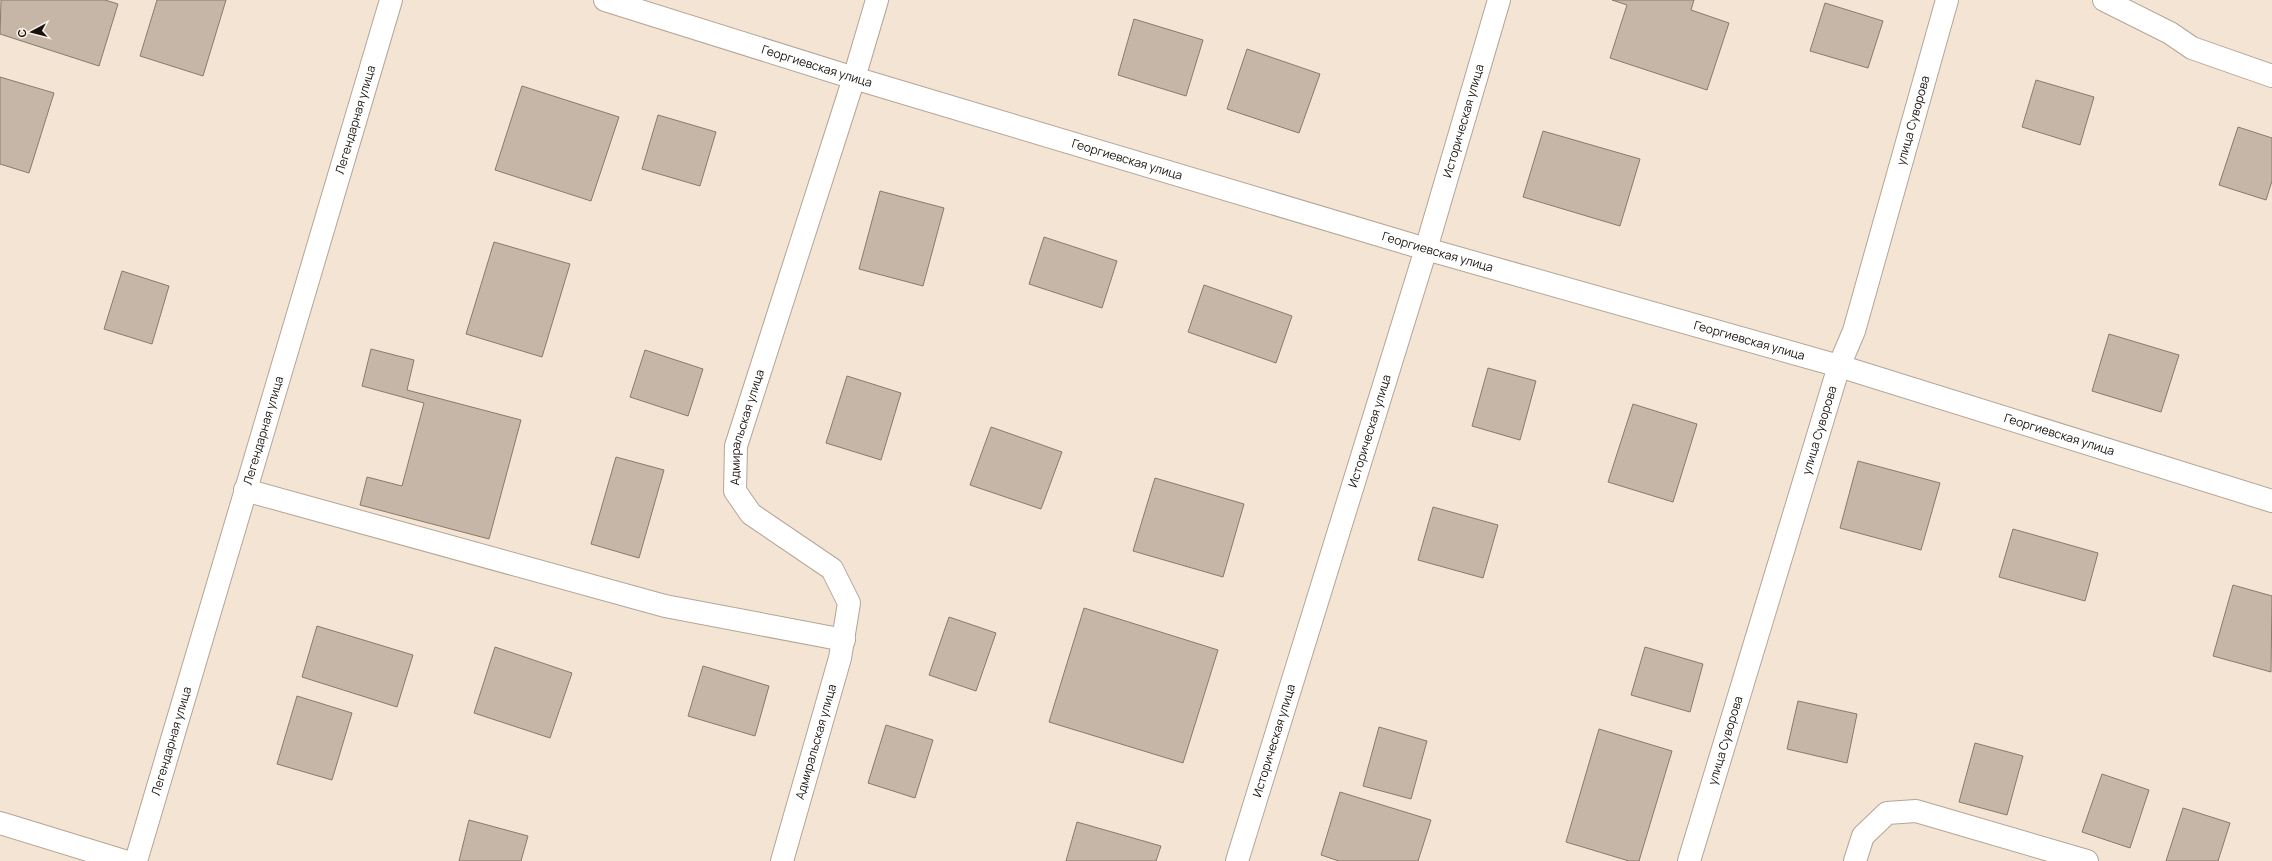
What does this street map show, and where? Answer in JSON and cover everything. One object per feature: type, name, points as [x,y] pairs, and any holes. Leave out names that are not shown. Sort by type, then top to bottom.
[{"type":"street","name":"Легендарная улица","points":[[136,861],[391,0]]},
{"type":"street","name":"Георгиевская улица","points":[[605,0],[854,78],[1426,249],[1839,366],[2272,501]]},
{"type":"street","name":"Адмиральская улица","points":[[782,861],[844,640],[849,603],[832,568],[751,514],[735,491],[736,446],[854,78],[877,0]]},
{"type":"street","name":"Историческая улица","points":[[1237,861],[1426,249],[1499,0]]},
{"type":"street","name":"улица Суворова","points":[[1688,861],[1839,366],[1854,331],[1947,0]]},
{"type":"street","points":[[2104,0],[2170,33],[2192,48],[2272,76]]},
{"type":"street","points":[[245,490],[665,606],[844,640]]},
{"type":"street","points":[[1855,861],[1863,836],[1887,813],[1916,811],[2087,861]]},
{"type":"street","points":[[0,823],[124,861]]},
{"type":"building","points":[[1,0],[105,0],[118,4],[99,66],[0,34]]},
{"type":"building","points":[[157,0],[226,0],[203,76],[140,56]]},
{"type":"building","points":[[1612,0],[1694,0],[1691,10],[1729,23],[1707,90],[1610,58],[1627,5]]},
{"type":"building","points":[[1825,3],[1883,21],[1868,68],[1810,51]]},
{"type":"building","points":[[1134,19],[1203,40],[1186,96],[1118,75]]},
{"type":"building","points":[[1247,49],[1320,74],[1299,133],[1227,109]]},
{"type":"building","points":[[0,77],[54,93],[29,173],[0,164]]},
{"type":"building","points":[[2036,80],[2094,97],[2080,145],[2022,127]]},
{"type":"building","points":[[522,86],[619,117],[591,201],[495,170]]},
{"type":"building","points":[[658,115],[716,132],[700,186],[642,169]]},
{"type":"building","points":[[2238,127],[2272,138],[2272,181],[2266,200],[2219,185]]},
{"type":"building","points":[[1543,131],[1640,159],[1620,226],[1523,197]]},
{"type":"building","points":[[880,191],[944,208],[923,286],[859,269]]},
{"type":"building","points":[[1044,237],[1117,261],[1102,308],[1029,284]]},
{"type":"building","points":[[494,242],[570,264],[542,357],[466,334]]},
{"type":"building","points":[[122,271],[169,286],[152,344],[104,329]]},
{"type":"building","points":[[1204,285],[1292,316],[1276,363],[1188,332]]},
{"type":"building","points":[[2109,334],[2179,355],[2161,412],[2092,391]]},
{"type":"building","points":[[371,349],[414,360],[407,390],[521,420],[489,539],[360,505],[367,477],[402,486],[424,403],[362,386]]},
{"type":"building","points":[[645,350],[703,369],[688,416],[630,397]]},
{"type":"building","points":[[1488,368],[1536,381],[1520,440],[1472,426]]},
{"type":"building","points":[[847,376],[901,393],[881,460],[826,443]]},
{"type":"building","points":[[1633,404],[1697,424],[1673,502],[1608,482]]},
{"type":"building","points":[[991,427],[1062,452],[1041,509],[970,485]]},
{"type":"building","points":[[616,457],[664,470],[639,558],[591,544]]},
{"type":"building","points":[[1858,461],[1940,483],[1921,550],[1840,528]]},
{"type":"building","points":[[1155,478],[1244,504],[1223,577],[1133,551]]},
{"type":"building","points":[[1433,507],[1498,525],[1483,578],[1418,560]]},
{"type":"building","points":[[2013,529],[2098,553],[2085,601],[1999,577]]},
{"type":"building","points":[[2233,585],[2272,596],[2271,672],[2213,656]]},
{"type":"building","points":[[1084,608],[1218,650],[1183,763],[1049,722]]},
{"type":"building","points":[[949,617],[996,633],[976,691],[929,675]]},
{"type":"building","points":[[317,626],[413,655],[397,707],[302,677]]},
{"type":"building","points":[[495,647],[572,673],[550,738],[474,713]]},
{"type":"building","points":[[1645,647],[1703,664],[1690,712],[1631,695]]},
{"type":"building","points":[[703,666],[769,686],[755,736],[688,716]]},
{"type":"building","points":[[297,696],[352,713],[332,780],[277,764]]},
{"type":"building","points":[[1798,701],[1857,714],[1847,763],[1787,749]]},
{"type":"building","points":[[886,725],[933,740],[915,798],[868,783]]},
{"type":"building","points":[[1379,727],[1427,741],[1411,799],[1363,786]]},
{"type":"building","points":[[1599,729],[1672,751],[1639,861],[1629,861],[1566,842]]},
{"type":"building","points":[[1975,743],[2023,756],[2007,815],[1959,802]]},
{"type":"building","points":[[2102,774],[2149,790],[2130,848],[2082,832]]},
{"type":"building","points":[[1340,792],[1431,820],[1418,861],[1339,861],[1321,855]]},
{"type":"building","points":[[2183,808],[2230,823],[2218,861],[2166,861]]},
{"type":"building","points":[[469,820],[528,836],[521,861],[459,861]]},
{"type":"building","points":[[1077,822],[1161,846],[1156,861],[1066,861]]}]
